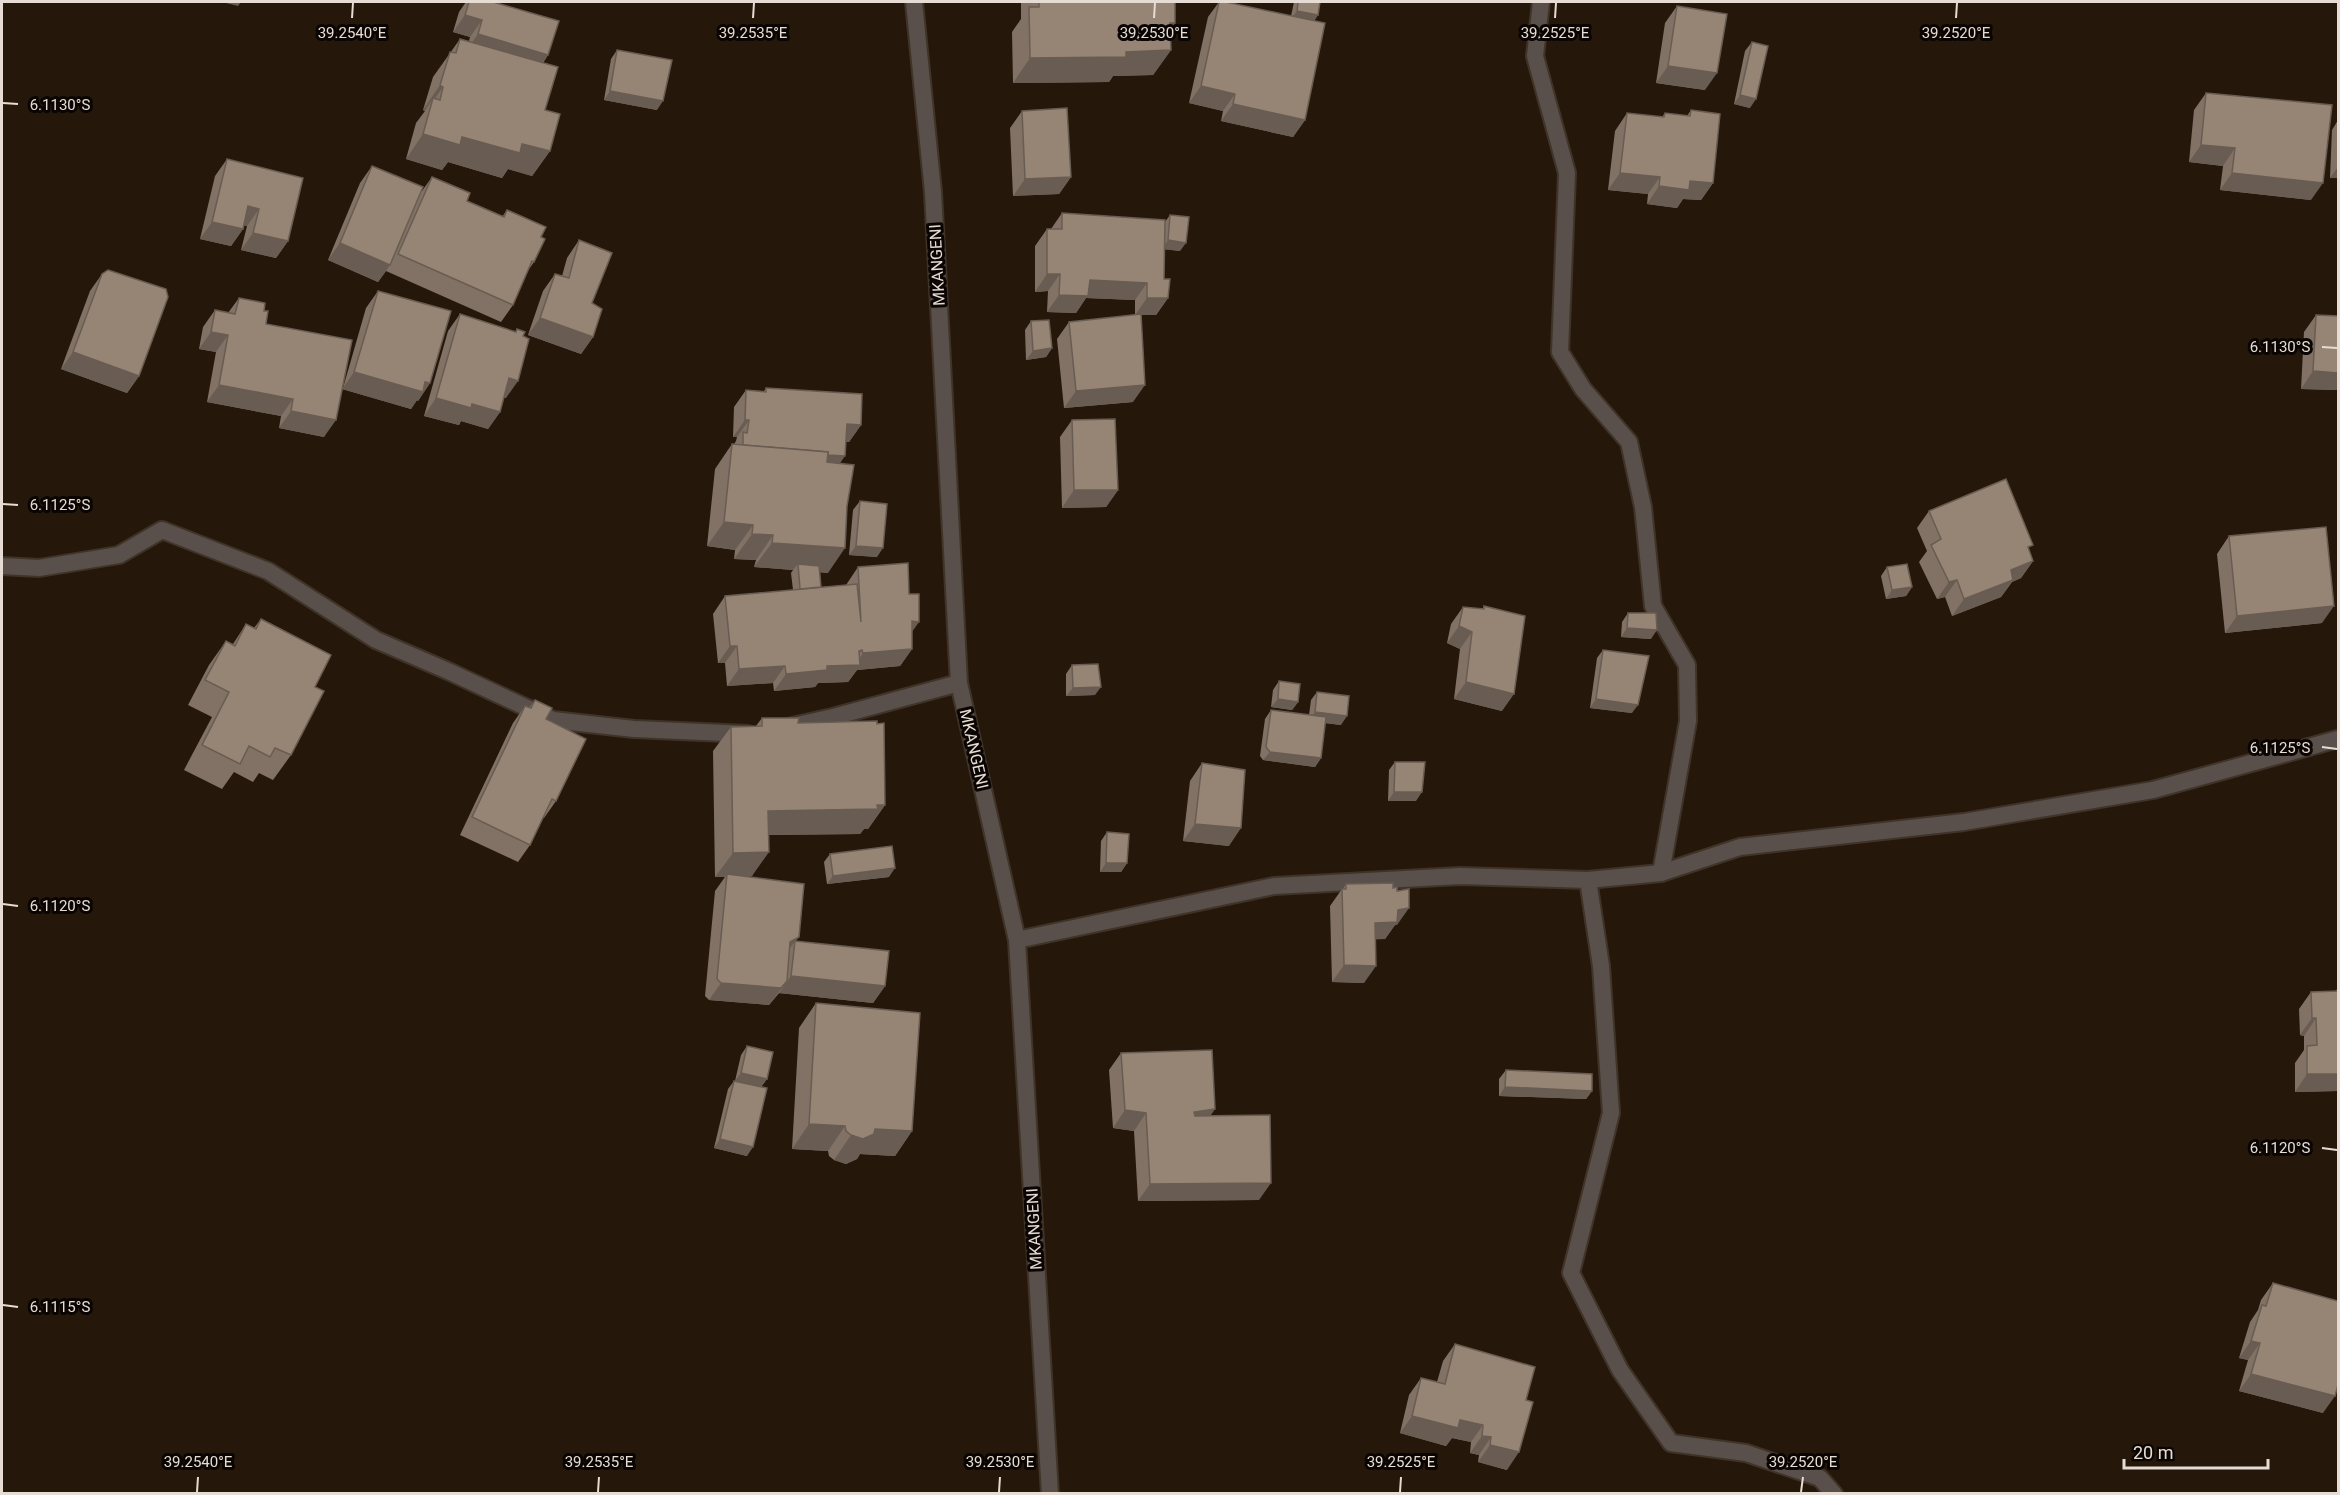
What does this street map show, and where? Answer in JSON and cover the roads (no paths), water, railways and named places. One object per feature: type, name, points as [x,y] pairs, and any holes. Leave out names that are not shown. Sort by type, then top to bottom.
[{"type":"street","name":"MKANGENI","points":[[914,2],[933,192],[959,683],[1017,940],[1050,1494]]},
{"type":"street","points":[[1541,2],[1535,56],[1567,173],[1560,352],[1583,389],[1629,442],[1643,507],[1653,606],[1687,664],[1688,721],[1661,873]]},
{"type":"street","points":[[2,566],[39,568],[119,555],[162,530],[268,571],[376,640],[553,720],[634,729],[750,734],[833,717],[959,683]]},
{"type":"street","points":[[1017,940],[1274,886],[1460,876],[1588,880],[1661,873],[1740,847],[1964,822],[2153,790],[2338,739]]},
{"type":"street","points":[[1588,880],[1601,966],[1611,1113],[1571,1274],[1620,1370],[1671,1443],[1746,1453],[1820,1478],[1834,1494]]}]
